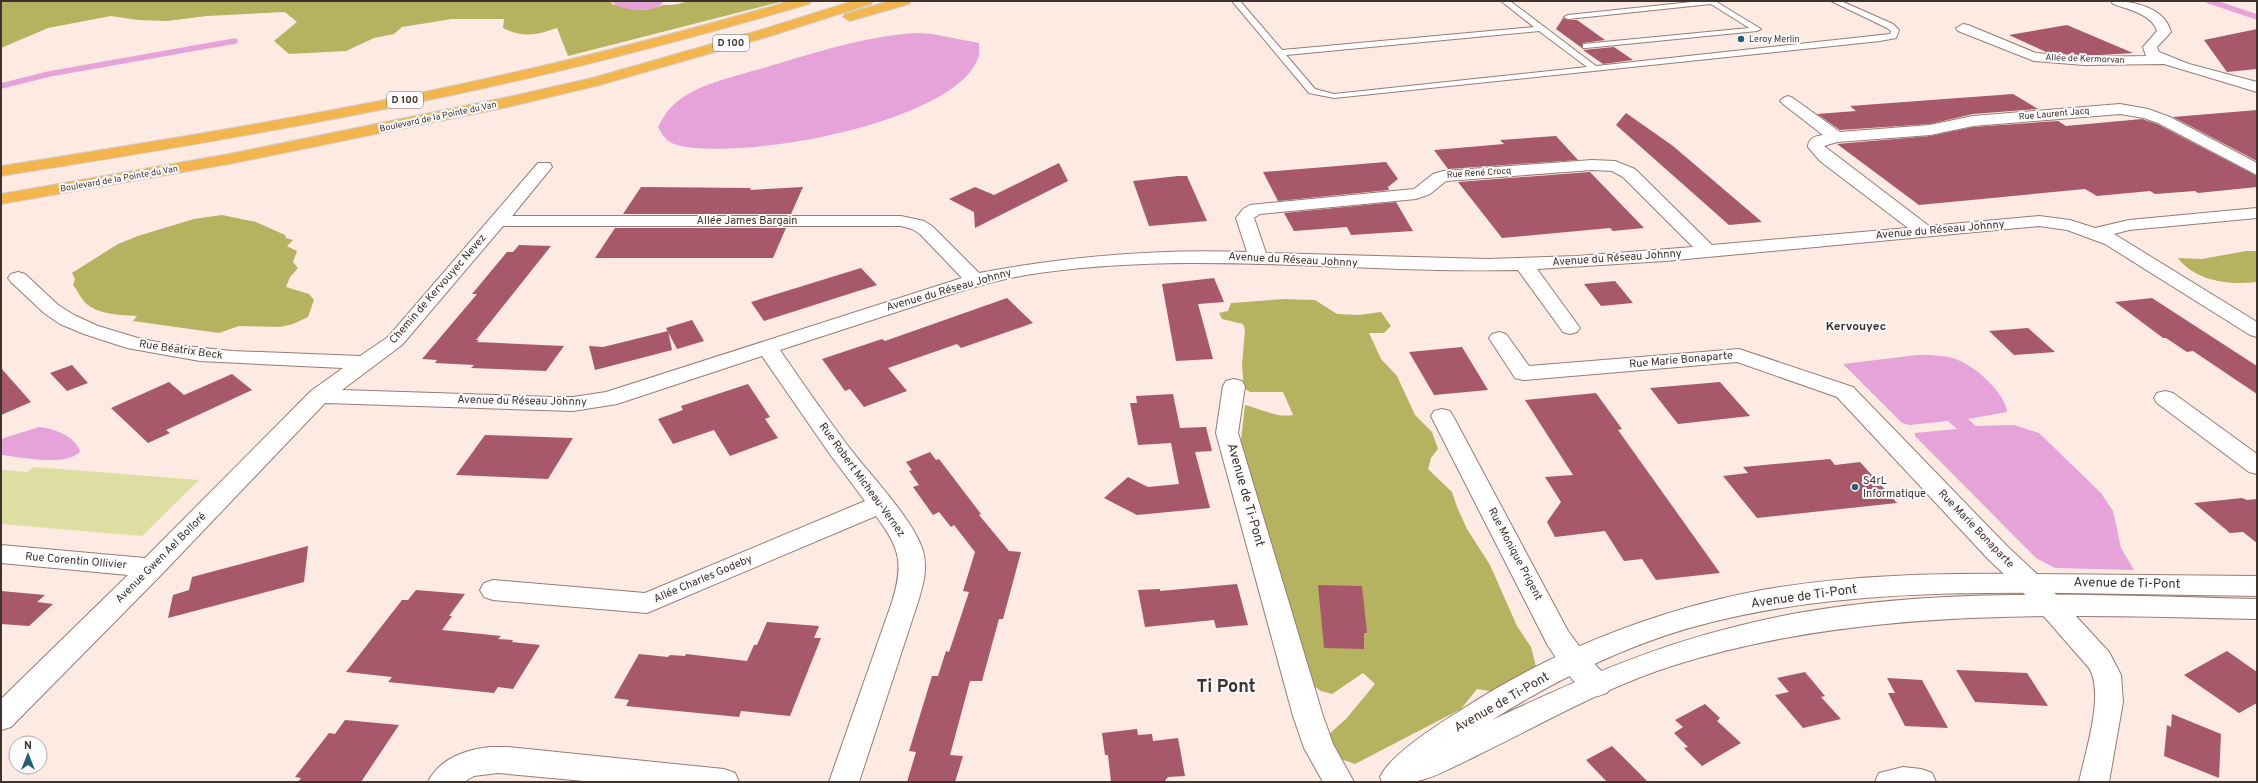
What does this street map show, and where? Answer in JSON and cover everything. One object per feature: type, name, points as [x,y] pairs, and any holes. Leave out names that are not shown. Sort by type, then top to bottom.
[{"type":"highway","name":"D 100","points":[[1,171],[210,136],[412,99],[652,43],[804,1]]},
{"type":"highway","name":"Boulevard de la Pointe du Van","points":[[1,199],[156,172],[349,135],[595,82],[769,32],[866,1]]},
{"type":"highway","points":[[595,82],[757,42],[904,1]]},
{"type":"street","name":"Allée de Kermorvan","points":[[2118,1],[2147,13],[2161,24],[2164,32],[2152,43],[2150,51],[2165,60],[2257,87]]},
{"type":"street","name":"Allée de Kermorvan","points":[[1963,28],[2034,57],[2084,61],[2165,60]]},
{"type":"street","points":[[1788,101],[1837,137]]},
{"type":"street","name":"Rue Laurent Jacq","points":[[1925,232],[1826,157],[1816,147],[1820,140],[1837,137],[1930,130],[1972,120],[2120,109],[2148,114],[2164,120],[2257,170]]},
{"type":"street","name":"Rue René Crocq","points":[[1258,258],[1246,218],[1249,213],[1256,209],[1416,194],[1424,191],[1434,180],[1442,176],[1592,165],[1615,166],[1629,173],[1707,251]]},
{"type":"street","name":"Chemin de Kervouyec Nevez","points":[[319,396],[395,340],[544,167]]},
{"type":"street","points":[[2097,233],[2129,225],[2257,213]]},
{"type":"street","name":"Allée James Bargain","points":[[496,221],[901,221],[918,225],[926,230],[975,280]]},
{"type":"street","name":"Avenue du Réseau Johnny","points":[[319,396],[553,404],[595,402],[645,389],[975,280],[1021,269],[1074,263],[1184,257],[1258,258],[1405,265],[1523,264],[1707,251],[2039,221],[2070,225],[2097,233],[2126,247],[2257,331]]},
{"type":"street","points":[[1523,264],[1570,328]]},
{"type":"street","name":"Rue Béatrix Beck","points":[[18,278],[63,317],[86,328],[134,344],[191,353],[240,358],[317,359],[364,363]]},
{"type":"street","name":"Rue Marie Bonaparte","points":[[1499,338],[1523,373],[1739,355],[1846,392],[1998,553],[2028,582],[2088,647],[2107,675],[2107,711],[2094,782]]},
{"type":"street","name":"Rue Robert Micheau-Vernez","points":[[768,349],[879,504],[902,532],[909,545],[913,558],[912,577],[844,782]]},
{"type":"street","name":"Avenue de Ti-Pont","points":[[1234,386],[1227,433],[1308,716],[1319,748],[1339,782]]},
{"type":"street","name":"Avenue Gwen Ael Bolloré","points":[[1,718],[152,568],[319,396]]},
{"type":"street","points":[[2165,398],[2257,466]]},
{"type":"street","name":"Rue Monique Prigent","points":[[1442,416],[1558,638],[1575,662],[1597,685]]},
{"type":"street","name":"Allée Charles Godeby","points":[[493,590],[647,603],[879,504]]},
{"type":"street","name":"Rue Corentin Ollivier","points":[[1,554],[152,568]]},
{"type":"street","name":"Avenue de Ti-Pont","points":[[1390,779],[1452,732],[1504,699],[1575,662],[1661,626],[1754,603],[1811,594],[1877,587],[2028,582],[2257,586]]},
{"type":"street","name":"Avenue de Ti-Pont","points":[[1390,779],[1458,751],[1597,685],[1646,664],[1709,644],[1799,624],[1944,607],[2049,605],[2257,609]]},
{"type":"street","points":[[443,782],[456,771],[469,764],[484,759],[724,782]]},
{"type":"street","points":[[1890,782],[1903,780],[1921,782]]},
{"type":"lane","points":[[1236,1],[1312,91],[1334,96],[1596,70],[1880,39],[1893,36],[1895,30],[1890,26],[1835,1]]},
{"type":"lane","points":[[1505,1],[1596,70]]},
{"type":"lane","points":[[1568,18],[1712,2],[1757,29],[1568,48]]},
{"type":"lane","points":[[1531,21],[1543,19]]},
{"type":"lane","points":[[1280,53],[1542,28]]},
{"type":"green space","points":[[34,467],[199,480],[142,536],[1,524],[1,470],[27,472]]},
{"type":"shaded area","points":[[1,1],[611,1],[612,4],[640,10],[688,1],[784,1],[568,56],[557,28],[536,34],[517,33],[503,28],[504,19],[452,19],[402,27],[394,34],[374,38],[346,51],[289,54],[274,41],[297,22],[285,12],[207,16],[167,21],[138,20],[111,16],[48,28],[1,48]]},
{"type":"shaded area","points":[[612,1],[663,2],[659,6],[653,8],[637,10],[621,7]]},
{"type":"shaded area","points":[[917,33],[932,34],[979,43],[979,56],[961,81],[929,102],[888,119],[840,133],[790,143],[744,148],[703,148],[674,144],[666,139],[658,127],[672,106],[685,96],[712,83],[838,46],[877,38]]},
{"type":"shaded area","points":[[222,215],[256,222],[285,235],[286,238],[293,240],[287,246],[297,251],[293,262],[298,268],[290,277],[286,287],[309,294],[314,300],[308,317],[293,324],[280,327],[239,326],[219,333],[133,321],[137,316],[112,314],[99,311],[86,303],[73,285],[75,279],[72,273],[118,244],[138,236],[194,219]]},
{"type":"shaded area","points":[[2246,251],[2257,251],[2257,282],[2225,282],[2204,277],[2185,266],[2178,258],[2202,259]]},
{"type":"shaded area","points":[[1284,299],[1315,300],[1337,314],[1359,315],[1381,312],[1391,326],[1384,333],[1369,333],[1381,359],[1397,376],[1415,415],[1432,432],[1438,449],[1431,458],[1428,469],[1452,492],[1467,529],[1490,565],[1517,626],[1531,647],[1537,671],[1495,692],[1477,689],[1461,709],[1355,764],[1333,756],[1328,735],[1346,719],[1375,684],[1363,673],[1332,694],[1321,691],[1311,684],[1248,494],[1241,440],[1245,405],[1275,414],[1287,416],[1293,415],[1283,392],[1250,392],[1244,388],[1242,365],[1245,330],[1243,324],[1222,319],[1219,313],[1228,311],[1231,303]]},
{"type":"shaded area","points":[[1918,355],[1933,355],[1958,360],[1981,374],[1996,389],[2005,405],[2007,412],[1968,419],[1976,426],[2014,425],[2039,433],[2101,493],[2113,511],[2121,548],[2134,570],[2055,568],[2036,558],[1915,436],[1915,433],[1957,429],[1948,421],[1910,425],[1902,423],[1843,364]]},
{"type":"shaded area","points":[[39,427],[51,429],[64,434],[74,442],[80,452],[73,457],[54,460],[1,455],[1,439]]},
{"type":"building","points":[[1563,18],[1568,20],[1577,20],[1605,40],[1583,43],[1582,48],[1556,29]]},
{"type":"building","points":[[2067,25],[2133,53],[2084,56],[2046,52],[2009,35]]},
{"type":"building","points":[[2257,29],[2257,69],[2227,72],[2204,40]]},
{"type":"building","points":[[1614,47],[1633,60],[1603,64],[1583,50]]},
{"type":"building","points":[[2013,94],[2038,109],[1973,114],[1930,124],[1840,130],[1817,114],[1856,111],[1850,106]]},
{"type":"building","points":[[2257,110],[2257,161],[2173,117]]},
{"type":"building","points":[[1626,113],[1673,146],[1762,222],[1729,225],[1616,125]]},
{"type":"building","points":[[2142,119],[2157,124],[2257,176],[2257,187],[2198,193],[2195,191],[2155,194],[2150,191],[2097,196],[2085,189],[1919,205],[1837,144],[1930,136],[1973,127],[2058,121],[2066,126]]},
{"type":"building","points":[[1556,136],[1578,160],[1448,169],[1434,150],[1504,144],[1500,140]]},
{"type":"building","points":[[1386,162],[1398,179],[1388,187],[1389,190],[1278,201],[1263,172]]},
{"type":"building","points":[[1059,163],[1068,181],[975,228],[974,212],[949,199],[975,187],[994,195]]},
{"type":"building","points":[[1590,172],[1644,228],[1613,231],[1610,228],[1502,238],[1458,182]]},
{"type":"building","points":[[1187,176],[1207,221],[1149,226],[1133,181]]},
{"type":"building","points":[[641,187],[751,188],[750,190],[803,187],[791,214],[623,214]]},
{"type":"building","points":[[1396,202],[1413,231],[1351,235],[1347,227],[1294,231],[1284,213]]},
{"type":"building","points":[[615,228],[786,228],[773,258],[595,258]]},
{"type":"building","points":[[519,245],[551,246],[476,340],[479,340],[477,342],[564,346],[546,371],[471,368],[474,365],[435,363],[437,360],[422,359],[477,294],[472,294],[507,252],[513,252]]},
{"type":"building","points":[[861,268],[877,285],[764,321],[751,302]]},
{"type":"building","points":[[1214,278],[1224,302],[1198,304],[1213,359],[1176,361],[1162,284]]},
{"type":"building","points":[[1615,281],[1633,303],[1601,306],[1584,284]]},
{"type":"building","points":[[1007,298],[1033,323],[961,348],[957,344],[888,368],[907,391],[864,407],[850,389],[845,391],[822,359],[882,339],[885,341]]},
{"type":"building","points":[[2152,298],[2257,366],[2257,394],[2193,351],[2187,352],[2166,338],[2163,338],[2115,302]]},
{"type":"building","points":[[692,320],[704,341],[677,349],[666,328]]},
{"type":"building","points":[[2028,328],[2055,352],[2014,355],[1989,331]]},
{"type":"building","points":[[668,331],[672,350],[595,370],[589,346],[603,347]]},
{"type":"building","points":[[1462,347],[1488,390],[1434,395],[1409,352]]},
{"type":"building","points":[[72,365],[88,383],[67,391],[50,373]]},
{"type":"building","points":[[1,368],[31,402],[1,415]]},
{"type":"building","points":[[232,374],[252,390],[166,430],[170,433],[148,443],[111,408],[169,382],[184,395]]},
{"type":"building","points":[[1720,382],[1750,416],[1678,424],[1650,388]]},
{"type":"building","points":[[748,384],[770,417],[765,419],[778,438],[730,456],[714,430],[673,444],[658,419],[683,410],[681,406]]},
{"type":"building","points":[[1596,393],[1622,429],[1618,430],[1720,573],[1656,580],[1642,559],[1624,561],[1605,531],[1555,537],[1547,522],[1561,502],[1545,477],[1573,475],[1525,400]]},
{"type":"building","points":[[1173,394],[1180,428],[1206,427],[1212,451],[1195,452],[1210,508],[1137,515],[1104,498],[1128,477],[1148,487],[1179,484],[1171,443],[1138,445],[1130,403],[1137,403],[1136,396]]},
{"type":"building","points":[[485,435],[573,438],[548,479],[456,475]]},
{"type":"building","points":[[930,452],[936,460],[939,459],[981,514],[979,515],[1009,551],[1021,552],[1003,619],[999,619],[982,681],[970,681],[950,755],[963,756],[955,782],[907,782],[916,752],[909,751],[932,676],[938,676],[946,651],[949,652],[969,592],[963,591],[975,552],[954,525],[951,527],[939,512],[933,515],[913,487],[919,485],[909,471],[912,470],[906,462]]},
{"type":"building","points":[[1830,459],[1835,465],[1860,462],[1897,503],[1757,518],[1723,476],[1748,473],[1743,467]]},
{"type":"building","points":[[2242,498],[2247,500],[2257,499],[2257,543],[2243,532],[2230,533],[2194,503]]},
{"type":"building","points":[[308,546],[304,582],[168,618],[173,595],[189,590],[192,577]]},
{"type":"building","points":[[1237,584],[1248,625],[1216,628],[1214,620],[1145,627],[1138,590],[1160,589],[1160,591]]},
{"type":"building","points":[[1318,585],[1362,586],[1367,633],[1364,633],[1364,649],[1324,648]]},
{"type":"building","points":[[416,590],[465,594],[449,616],[452,616],[442,630],[501,636],[498,639],[540,645],[513,689],[498,687],[494,693],[388,682],[392,677],[346,672],[402,600],[408,600]]},
{"type":"building","points":[[1,591],[45,595],[37,602],[53,604],[29,626],[1,624]]},
{"type":"building","points":[[767,622],[819,626],[814,638],[821,638],[790,716],[741,711],[739,717],[626,706],[629,700],[614,698],[639,654],[668,657],[670,655],[685,656],[686,654],[747,661],[754,645],[757,645]]},
{"type":"building","points":[[2227,651],[2257,672],[2257,703],[2239,713],[2184,675]]},
{"type":"building","points":[[1956,670],[2027,673],[2048,706],[1975,702]]},
{"type":"building","points":[[1805,672],[1825,696],[1821,697],[1841,719],[1803,728],[1775,695],[1789,692],[1777,678]]},
{"type":"building","points":[[1887,678],[1922,680],[1948,728],[1905,726],[1888,693],[1895,693]]},
{"type":"building","points":[[1705,704],[1720,718],[1717,721],[1741,743],[1702,766],[1684,748],[1688,747],[1674,733],[1683,727],[1675,720]]},
{"type":"building","points":[[2172,714],[2221,734],[2219,778],[2164,756],[2167,725],[2171,727]]},
{"type":"building","points":[[345,720],[399,725],[361,782],[298,782],[301,778],[295,777],[329,733],[335,734]]},
{"type":"building","points":[[1137,729],[1138,735],[1152,734],[1153,741],[1178,738],[1185,776],[1168,777],[1164,782],[1111,782],[1108,755],[1105,755],[1102,733]]},
{"type":"building","points":[[1612,746],[1648,782],[1607,782],[1586,760]]},
{"type":"waterway","points":[[2209,1],[2257,17]]},
{"type":"waterway","points":[[1,86],[49,74],[235,41]]},
{"type":"place","name":"Leroy Merlin","points":[[1741,39]]},
{"type":"place","name":"S4rL Informatique","points":[[1855,487]]},
{"type":"district","name":"Kervouyec","points":[[1856,327]]},
{"type":"district","name":"Ti Pont","points":[[1226,687]]}]
